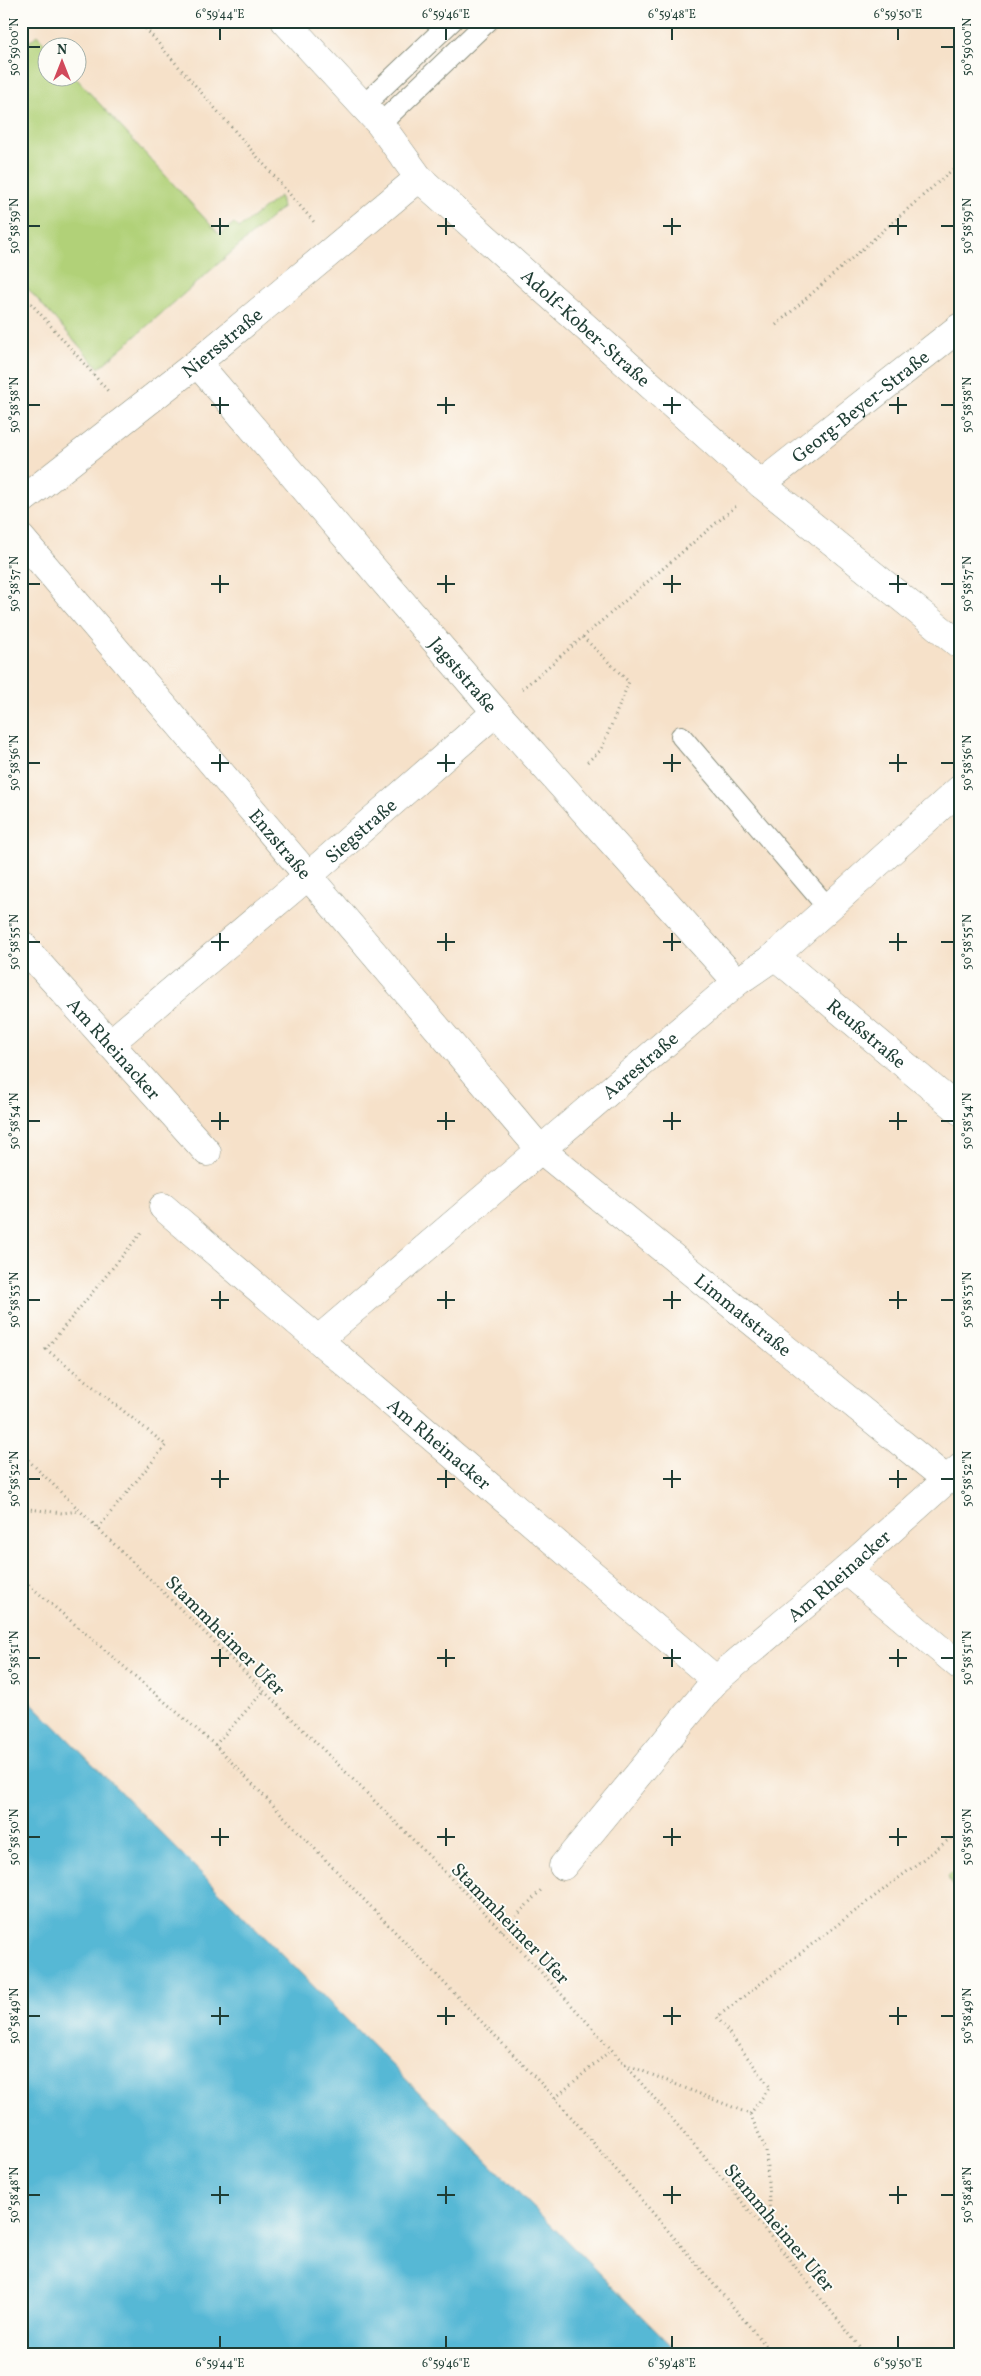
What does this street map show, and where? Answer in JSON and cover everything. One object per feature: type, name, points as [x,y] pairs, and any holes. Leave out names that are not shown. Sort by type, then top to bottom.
[{"type":"street","name":"Adolf-Kober-Straße","points":[[285,21],[372,115],[420,178],[761,484],[960,645]]},
{"type":"street","name":"Niersstraße","points":[[21,501],[197,363],[420,178]]},
{"type":"street","name":"Georg-Beyer-Straße","points":[[761,484],[960,327]]},
{"type":"street","name":"Jagststraße","points":[[197,363],[496,712],[737,982]]},
{"type":"street","name":"Enzstraße","points":[[21,538],[540,1149]]},
{"type":"street","name":"Siegstraße","points":[[109,1044],[308,876],[496,712]]},
{"type":"street","name":"Aarestraße","points":[[319,1339],[737,982],[775,956],[960,789]]},
{"type":"street","name":"Am Rheinacker","points":[[21,944],[207,1152]]},
{"type":"street","name":"Reußstraße","points":[[775,956],[960,1110]]},
{"type":"street","name":"Limmatstraße","points":[[540,1149],[953,1474]]},
{"type":"street","name":"Am Rheinacker","points":[[163,1207],[716,1680]]},
{"type":"street","name":"Am Rheinacker","points":[[563,1866],[716,1680],[846,1570],[953,1474]]},
{"type":"street","points":[[846,1570],[960,1666]]},
{"type":"lane","points":[[372,115],[452,21]]},
{"type":"lane","points":[[372,115],[488,21]]},
{"type":"lane","points":[[681,736],[828,908]]},
{"type":"path","points":[[139,21],[336,247]]},
{"type":"path","points":[[776,325],[960,163]]},
{"type":"path","points":[[21,292],[130,415]]},
{"type":"path","points":[[496,712],[761,484]]},
{"type":"path","points":[[560,784],[601,750],[629,682],[583,637]]},
{"type":"path","points":[[98,1528],[166,1445],[46,1349],[163,1207]]},
{"type":"path","name":"Stammheimer Ufer","points":[[21,1453],[264,1691],[502,1931],[611,2050],[771,2236],[866,2355]]},
{"type":"path","points":[[21,1508],[62,1513],[81,1511]]},
{"type":"path","points":[[21,1578],[215,1745],[555,2098],[774,2355]]},
{"type":"path","points":[[215,1745],[264,1691]]},
{"type":"path","points":[[750,2114],[770,2087],[717,2017],[960,1831]]},
{"type":"path","points":[[502,1931],[544,1888]]},
{"type":"path","points":[[555,2098],[611,2050]]},
{"type":"path","points":[[623,2064],[750,2114],[766,2150],[771,2236]]},
{"type":"green space","points":[[37,35],[40,38],[38,38],[38,88],[85,88],[220,235],[234,223],[239,228],[280,196],[282,208],[99,368],[21,281],[21,49]]},
{"type":"green space","points":[[960,1867],[960,1895],[947,1877]]},
{"type":"water","points":[[21,1692],[680,2355],[21,2355]]}]
